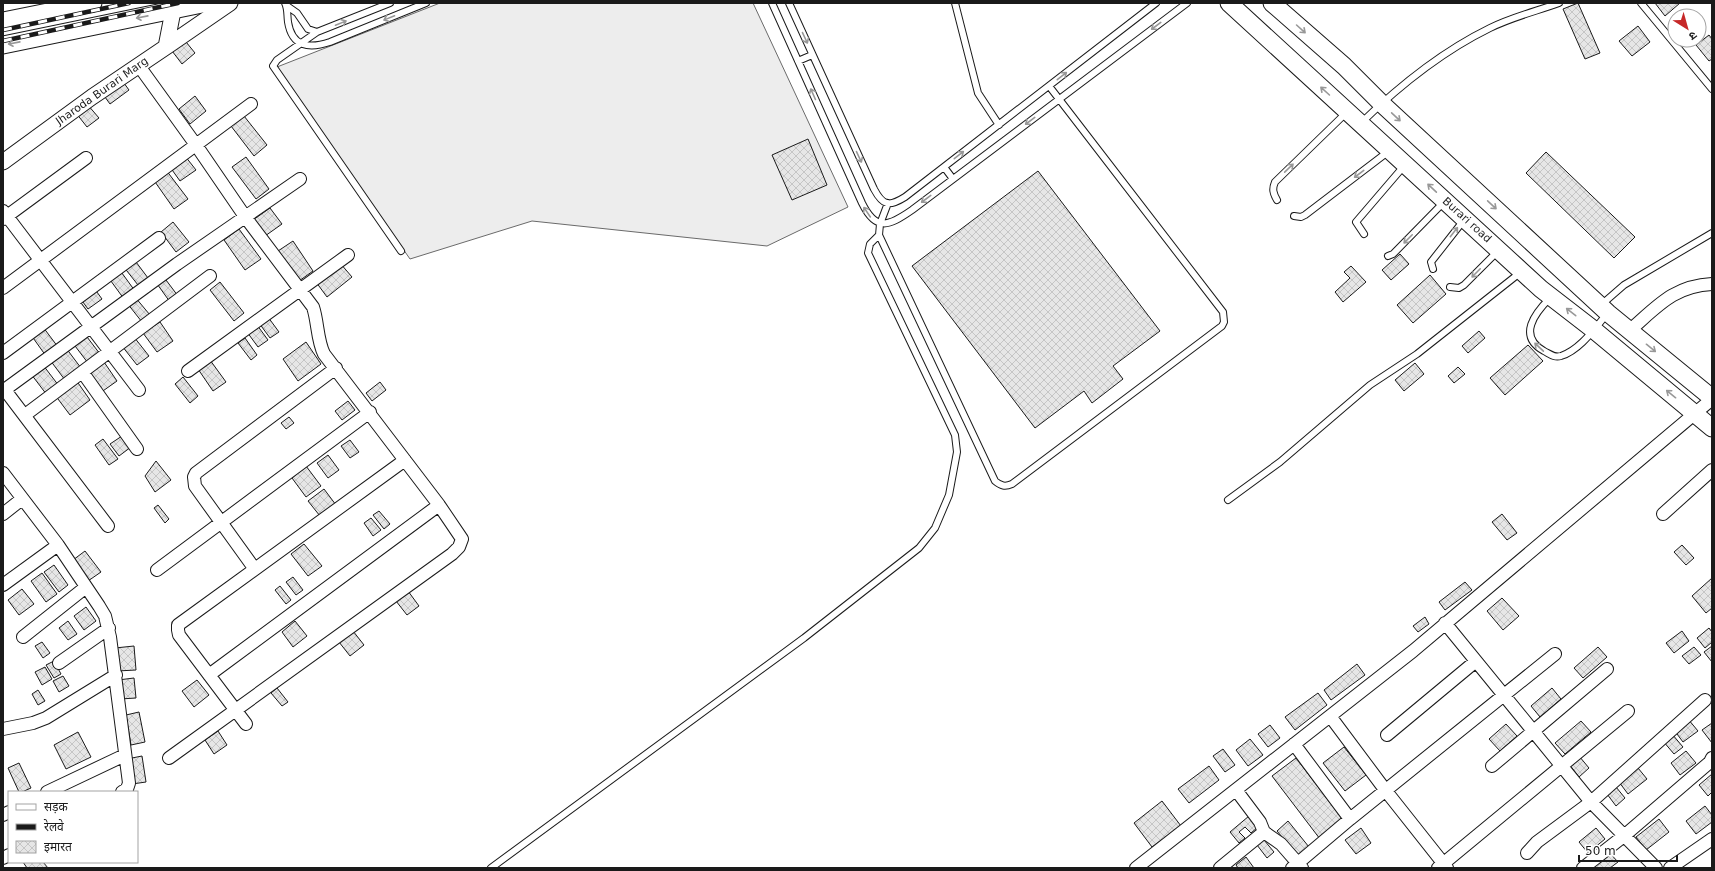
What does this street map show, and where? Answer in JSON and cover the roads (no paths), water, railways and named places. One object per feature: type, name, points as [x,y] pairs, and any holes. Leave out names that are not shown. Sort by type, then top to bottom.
[{"type":"main road","points":[[3,21],[93,3]]},
{"type":"main road","points":[[3,45],[173,7],[207,3]]},
{"type":"main road","name":"Burari road","points":[[1229,3],[1522,271],[1712,428]]},
{"type":"main road","points":[[1272,3],[1344,66],[1381,103],[1604,310],[1712,398]]},
{"type":"street","name":"Jharoda Burari Marg","points":[[3,162],[92,97],[230,3]]},
{"type":"street","points":[[166,48],[173,7]]},
{"type":"street","points":[[138,66],[196,145],[246,218],[313,307],[317,319],[320,347],[324,354],[370,412],[439,505],[462,539],[459,547],[440,563],[169,758]]},
{"type":"street","points":[[3,288],[251,104]]},
{"type":"street","points":[[86,158],[4,215],[92,326],[139,390]]},
{"type":"street","points":[[108,526],[8,394],[7,388],[177,264],[246,218],[300,179]]},
{"type":"street","points":[[3,352],[159,238]]},
{"type":"street","points":[[188,371],[348,255]]},
{"type":"street","points":[[25,415],[111,352],[210,276]]},
{"type":"street","points":[[1630,331],[1675,294],[1685,288],[1697,285],[1712,284]]},
{"type":"street","points":[[254,568],[195,486],[193,481],[196,474],[336,368]]},
{"type":"street","points":[[83,373],[137,449]]},
{"type":"street","points":[[1136,868],[1413,650],[1712,398]]},
{"type":"street","points":[[157,570],[221,521],[370,412]]},
{"type":"street","points":[[246,724],[180,635],[178,625],[254,568],[405,460]]},
{"type":"street","points":[[1663,514],[1712,470]]},
{"type":"street","points":[[3,473],[58,545],[105,616],[109,628],[116,675],[129,783],[127,789],[124,791]]},
{"type":"street","points":[[3,514],[22,499]]},
{"type":"street","points":[[209,675],[439,505]]},
{"type":"street","points":[[3,586],[58,545]]},
{"type":"street","points":[[23,636],[86,587]]},
{"type":"street","points":[[1445,623],[1591,802],[1656,868]]},
{"type":"street","points":[[59,663],[109,628]]},
{"type":"street","points":[[1236,790],[1260,822],[1264,832],[1281,844],[1297,867],[1350,819],[1505,696],[1555,654]]},
{"type":"street","points":[[1387,735],[1476,661]]},
{"type":"street","points":[[1492,766],[1607,669]]},
{"type":"street","points":[[3,729],[34,723],[46,718],[116,675]]},
{"type":"street","points":[[1527,854],[1537,842],[1591,802],[1705,700]]},
{"type":"street","points":[[1330,716],[1443,867],[1628,711]]},
{"type":"street","points":[[1294,744],[1350,819]]},
{"type":"street","points":[[49,791],[125,755]]},
{"type":"street","points":[[1583,868],[1625,835],[1711,762]]},
{"type":"street","points":[[1220,868],[1264,832]]},
{"type":"street","points":[[1670,868],[1712,839]]},
{"type":"lane","points":[[390,3],[317,32],[302,44],[277,60],[273,66],[401,251]]},
{"type":"lane","points":[[286,4],[288,24],[292,34],[302,44],[318,46],[426,3]]},
{"type":"lane","points":[[772,3],[865,209],[868,215],[880,224],[900,219],[1187,3]]},
{"type":"lane","points":[[789,3],[874,189],[879,198],[888,203],[897,202],[905,197],[1156,3]]},
{"type":"lane","points":[[955,3],[978,93],[999,124]]},
{"type":"lane","points":[[1360,123],[1381,103],[1445,54],[1467,40],[1492,27],[1559,3]]},
{"type":"lane","points":[[1641,3],[1712,89]]},
{"type":"lane","points":[[286,4],[297,14],[308,29],[317,32]]},
{"type":"lane","points":[[798,61],[812,55]]},
{"type":"lane","points":[[888,203],[880,224],[879,235],[995,481],[1006,486],[1012,484],[1222,326],[1224,322],[1223,312],[1049,86]]},
{"type":"lane","points":[[1277,200],[1273,193],[1275,182],[1348,112]]},
{"type":"lane","points":[[1294,216],[1300,217],[1305,215],[1390,150]]},
{"type":"lane","points":[[1364,234],[1356,222],[1406,164]]},
{"type":"lane","points":[[944,167],[953,179]]},
{"type":"lane","points":[[1388,256],[1393,254],[1446,201]]},
{"type":"lane","points":[[1433,269],[1431,262],[1465,218]]},
{"type":"lane","points":[[1551,296],[1537,312],[1531,322],[1530,332],[1533,340],[1541,349],[1553,356],[1561,356],[1575,348],[1594,330],[1604,310],[1624,285],[1712,233]]},
{"type":"lane","points":[[491,868],[804,638],[919,548],[935,528],[949,495],[957,452],[957,443],[868,253],[870,244],[879,235]]},
{"type":"lane","points":[[1450,287],[1455,289],[1464,285],[1499,250]]},
{"type":"lane","points":[[1228,500],[1280,462],[1370,385],[1417,354],[1522,271]]},
{"type":"railway","points":[[3,30],[129,3]]},
{"type":"railway","points":[[3,41],[178,3]]}]
